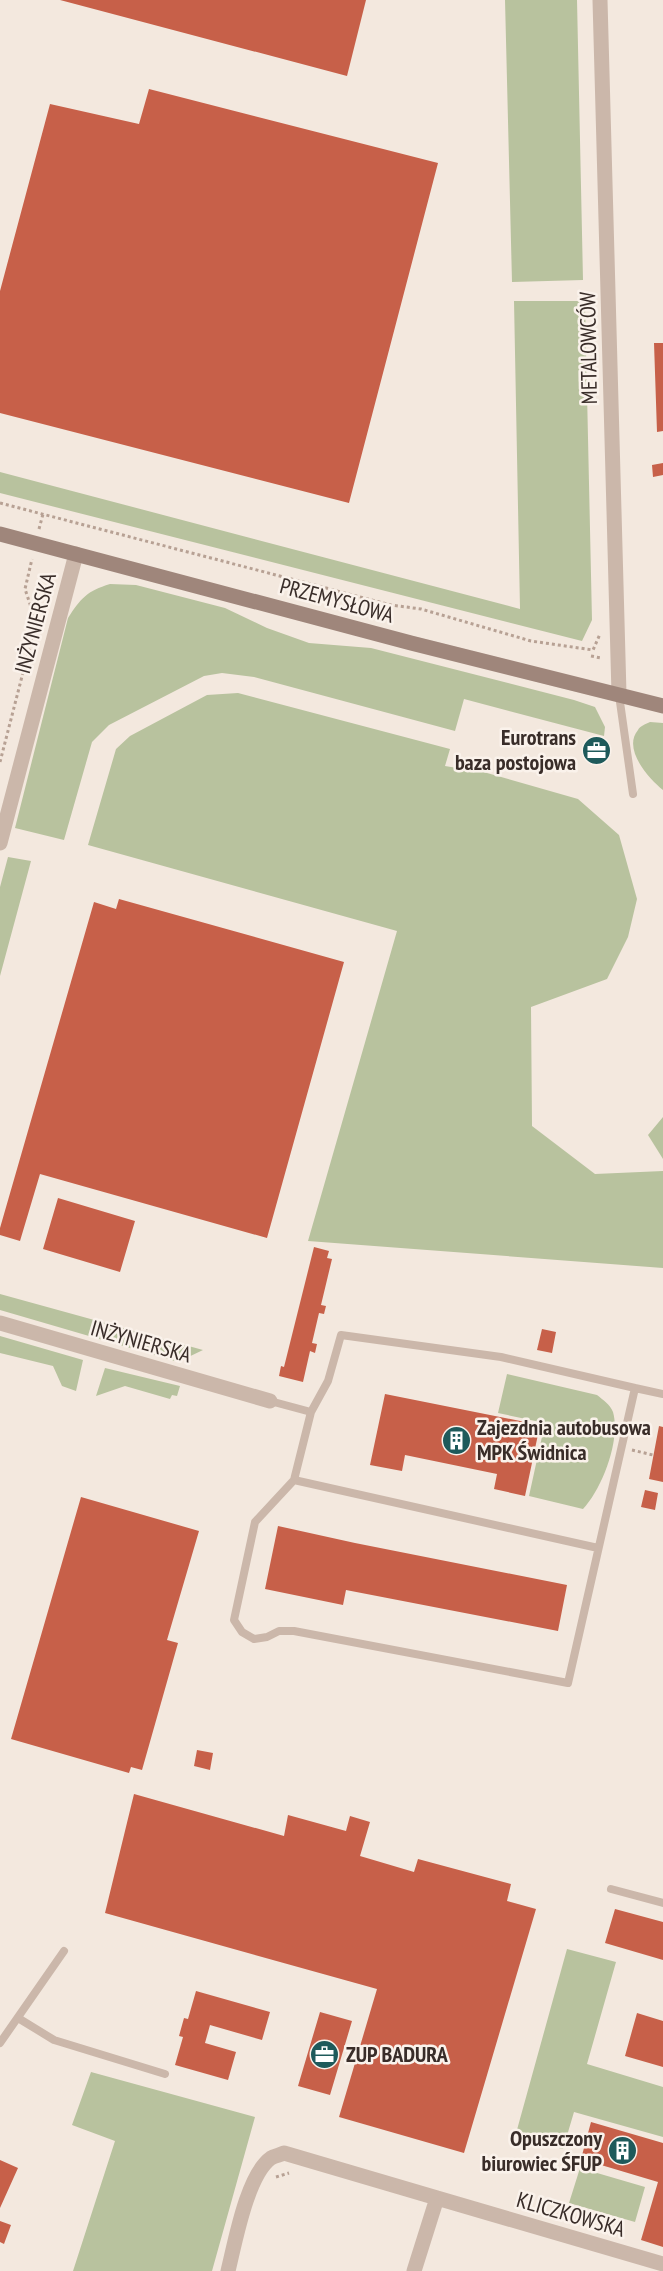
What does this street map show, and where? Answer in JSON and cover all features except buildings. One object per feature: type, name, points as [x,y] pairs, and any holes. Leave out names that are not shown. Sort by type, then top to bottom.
[{"type":"main road","name":"PRZEMYSŁOWA","points":[[0,534],[401,640],[663,706]]},
{"type":"street","name":"METALOWCÓW","points":[[600,0],[619,694]]},
{"type":"street","name":"INŻYNIERSKA","points":[[0,843],[76,554]]},
{"type":"street","name":"INŻYNIERSKA","points":[[0,1323],[270,1401]]},
{"type":"street","name":"KLICZKOWSKA","points":[[228,2271],[248,2195],[261,2169],[270,2159],[284,2153],[663,2264]]},
{"type":"street","points":[[414,2271],[437,2198]]},
{"type":"lane","points":[[619,694],[633,794]]},
{"type":"lane","points":[[635,1388],[568,1683],[294,1631],[279,1631],[267,1637],[254,1639],[242,1632],[234,1620],[255,1522],[294,1480],[311,1412],[328,1381],[341,1335],[501,1357],[663,1394]]},
{"type":"lane","points":[[270,1401],[311,1412]]},
{"type":"lane","points":[[294,1480],[598,1548]]},
{"type":"lane","points":[[610,1889],[663,1903]]},
{"type":"lane","points":[[0,2043],[64,1951]]},
{"type":"lane","points":[[18,2018],[54,2040],[165,2074]]},
{"type":"path","points":[[0,503],[391,605],[420,609],[531,641],[593,650]]},
{"type":"path","points":[[0,762],[36,622],[25,589],[43,514]]},
{"type":"path","points":[[628,1450],[653,1455]]},
{"type":"green space","points":[[505,0],[577,0],[583,280],[512,282]]},
{"type":"green space","points":[[514,301],[585,301],[592,620],[582,641],[0,493],[0,472],[520,609]]},
{"type":"green space","points":[[110,584],[136,585],[225,608],[267,628],[309,643],[371,648],[574,700],[595,707],[605,727],[604,736],[464,699],[455,731],[254,677],[222,673],[204,676],[109,725],[92,742],[64,840],[15,828],[68,618],[85,596]]},
{"type":"green space","points":[[238,693],[450,749],[445,766],[487,773],[578,799],[619,835],[637,899],[628,937],[607,979],[531,1007],[532,1126],[595,1174],[663,1171],[663,1268],[308,1241],[397,931],[88,845],[116,749],[130,736],[207,695]]},
{"type":"green space","points":[[650,722],[663,723],[663,790],[639,763],[633,746],[639,729]]},
{"type":"green space","points":[[8,857],[31,861],[0,976],[0,887]]},
{"type":"green space","points":[[663,1117],[663,1159],[648,1135]]},
{"type":"green space","points":[[0,1294],[203,1350],[178,1362],[0,1310]]},
{"type":"green space","points":[[0,1336],[83,1360],[76,1391],[62,1386],[53,1366],[0,1353]]},
{"type":"green space","points":[[105,1368],[180,1386],[177,1396],[172,1395],[170,1399],[125,1386],[96,1396]]},
{"type":"green space","points":[[507,1374],[597,1395],[612,1409],[615,1423],[608,1464],[597,1489],[583,1509],[529,1496],[545,1423],[498,1413]]},
{"type":"green space","points":[[567,1949],[616,1962],[587,2064],[663,2087],[663,2137],[574,2112],[563,2149],[515,2137]]},
{"type":"green space","points":[[91,2072],[255,2117],[212,2271],[73,2271],[115,2141],[72,2125]]},
{"type":"green space","points":[[580,2168],[645,2187],[635,2222],[569,2203]]},
{"type":"place","name":"Eurotrans baza postojowa","points":[[597,750]]},
{"type":"place","name":"Zajezdnia autobusowa MPK Świdnica","points":[[456,1440]]},
{"type":"place","name":"ZUP BADURA","points":[[325,2054]]},
{"type":"place","name":"Opuszczony biurowiec ŚFUP","points":[[623,2151]]}]
